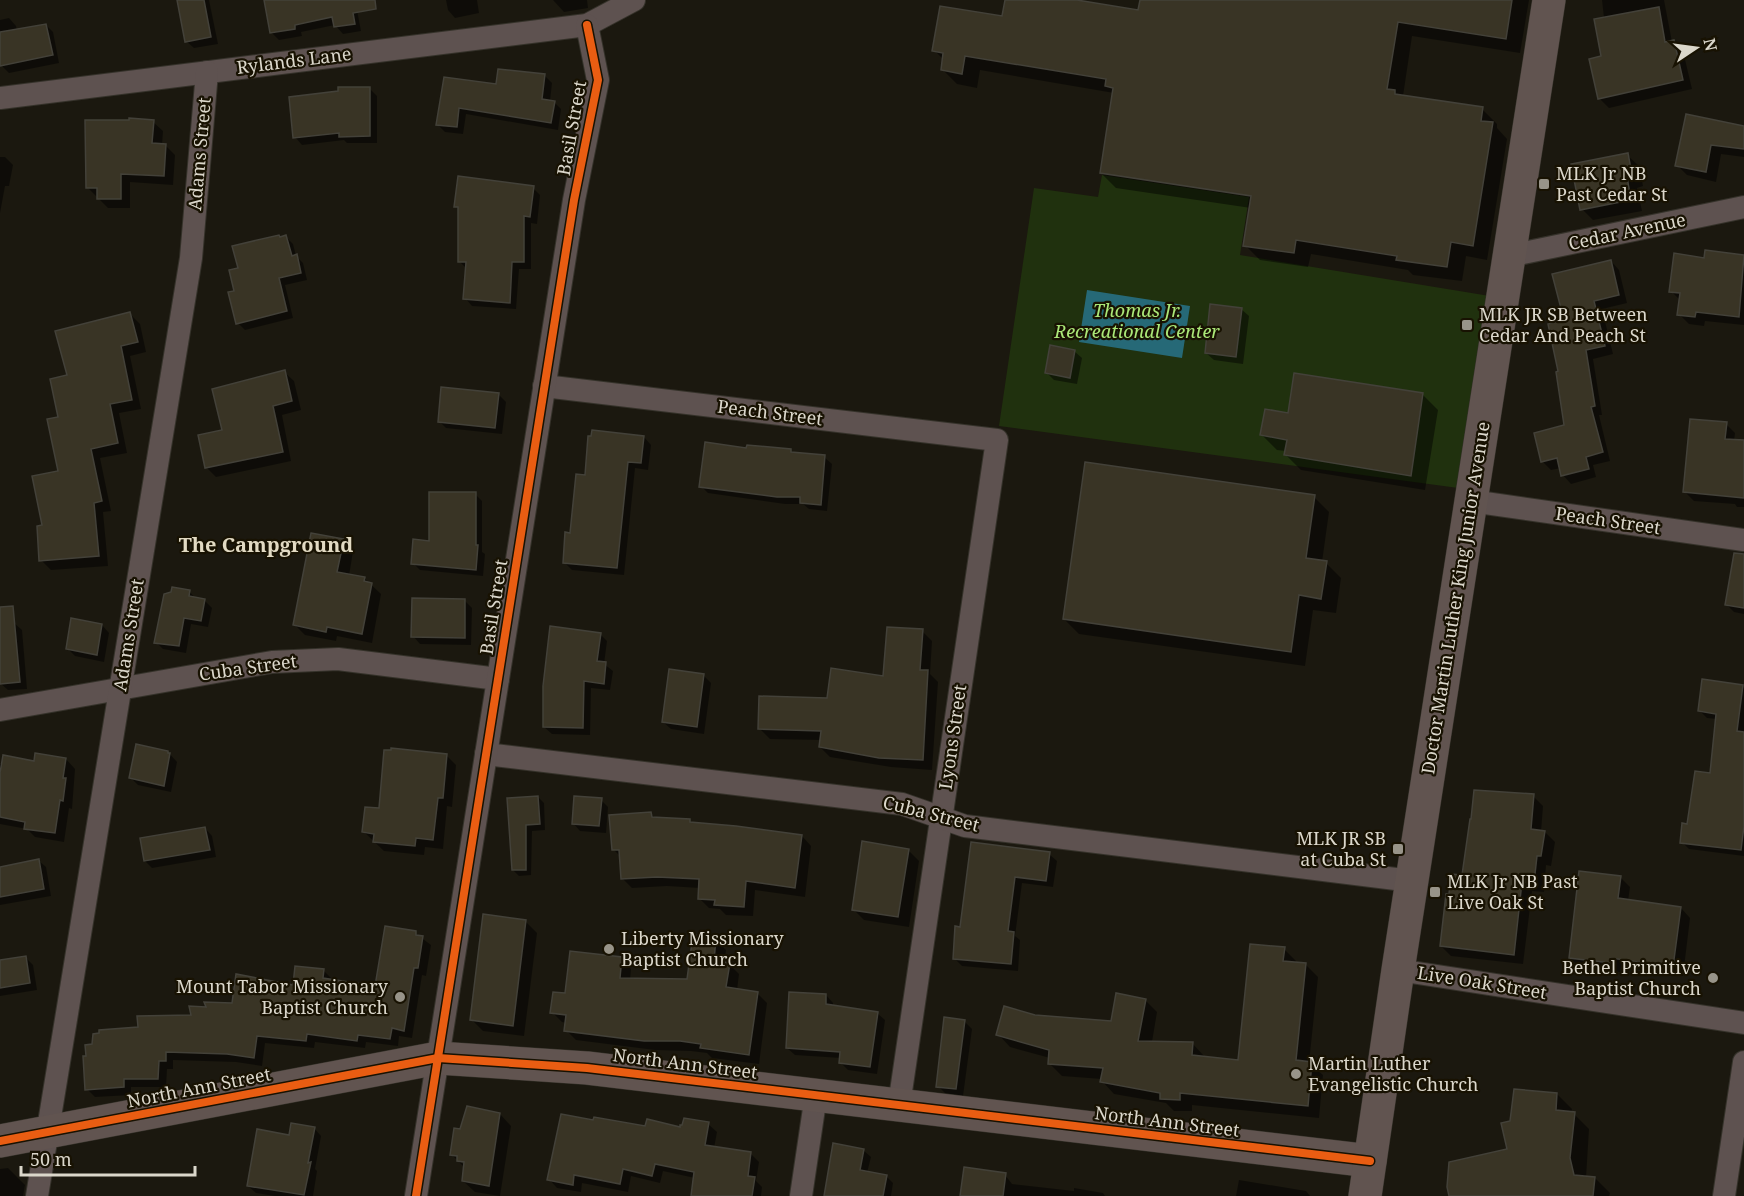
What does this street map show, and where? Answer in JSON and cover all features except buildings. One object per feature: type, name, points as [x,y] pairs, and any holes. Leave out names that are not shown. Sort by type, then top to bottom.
[{"type":"street","points":[[587,25],[634,0]]},
{"type":"street","name":"Doctor Martin Luther King Junior Avenue","points":[[1365,1196],[1549,0]]},
{"type":"street","name":"Rylands Lane","points":[[0,98],[587,25]]},
{"type":"street","name":"Basil Street","points":[[416,1196],[574,200],[598,80],[587,25]]},
{"type":"street","name":"Adams Street","points":[[37,1196],[191,258],[207,72]]},
{"type":"street","name":"Cedar Avenue","points":[[1509,256],[1744,207]]},
{"type":"street","name":"Peach Street","points":[[544,386],[997,440]]},
{"type":"street","name":"Lyons Street","points":[[899,1105],[997,440]]},
{"type":"street","name":"Peach Street","points":[[1471,501],[1744,540]]},
{"type":"street","name":"Cuba Street","points":[[0,710],[273,662],[338,659],[498,679]]},
{"type":"street","name":"Cuba Street","points":[[486,754],[902,804],[965,826],[1412,881]]},
{"type":"street","name":"Live Oak Street","points":[[1398,970],[1744,1023]]},
{"type":"street","name":"North Ann Street","points":[[0,1142],[438,1058],[587,1068],[1370,1161]]},
{"type":"street","points":[[1724,1196],[1744,1062]]},
{"type":"street","points":[[801,1196],[816,1095]]},
{"type":"green space","name":"Thomas Jr. Recreational Center","points":[[1102,175],[1249,197],[1240,255],[1502,298],[1473,490],[999,426],[1034,188],[1098,197]]},
{"type":"water","points":[[1087,290],[1190,306],[1182,358],[1079,342]]},
{"type":"cycle path","points":[[416,1196],[574,200],[598,80],[587,25]]},
{"type":"cycle path","points":[[0,1141],[438,1058],[587,1068],[1370,1161]]},
{"type":"place","name":"MLK Jr NB Past Cedar St","points":[[1544,184]]},
{"type":"place","name":"MLK JR SB Between Cedar And Peach St","points":[[1467,325]]},
{"type":"place","name":"MLK JR SB at Cuba St","points":[[1398,849]]},
{"type":"place","name":"MLK Jr NB Past Live Oak St","points":[[1435,892]]},
{"type":"place","name":"Liberty Missionary Baptist Church","points":[[609,949]]},
{"type":"place","name":"Bethel Primitive Baptist Church","points":[[1713,978]]},
{"type":"place","name":"Mount Tabor Missionary Baptist Church","points":[[400,997]]},
{"type":"place","name":"Martin Luther Evangelistic Church","points":[[1296,1074]]},
{"type":"district","name":"The Campground","points":[[266,545]]}]
